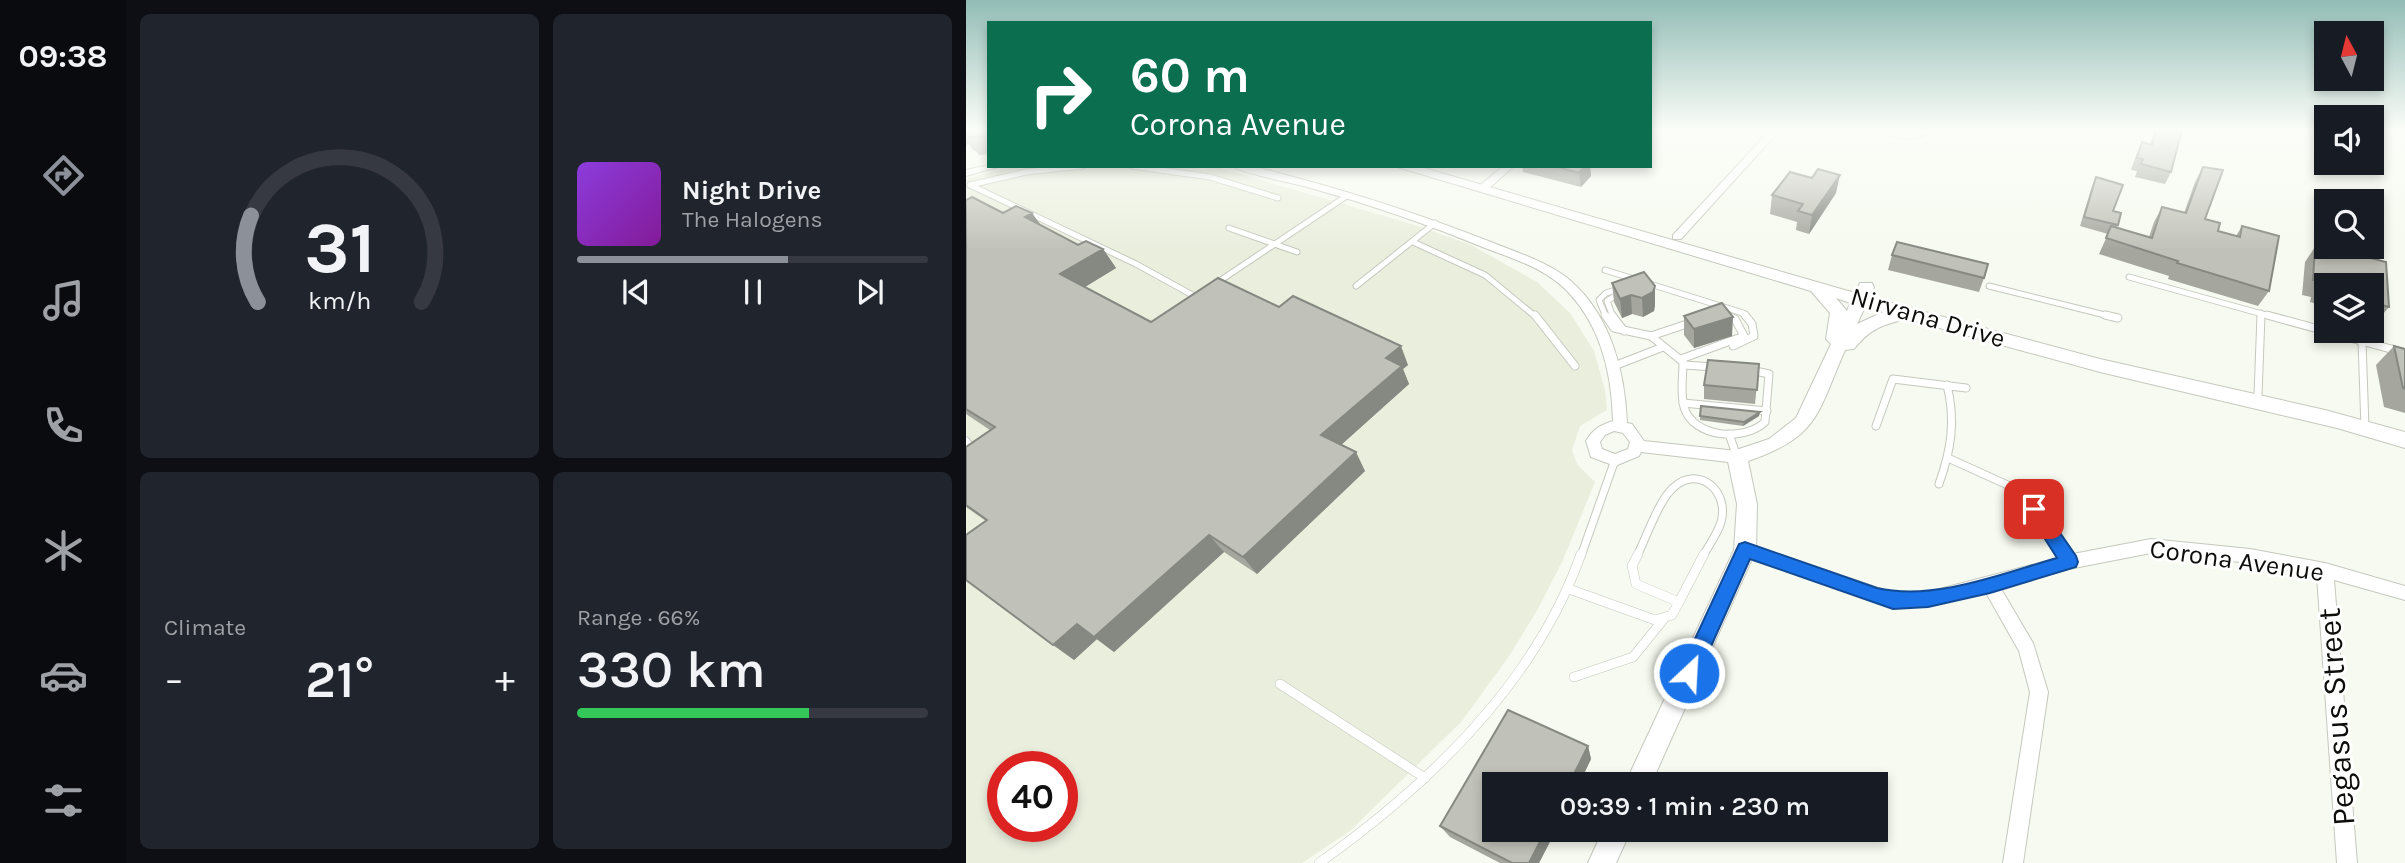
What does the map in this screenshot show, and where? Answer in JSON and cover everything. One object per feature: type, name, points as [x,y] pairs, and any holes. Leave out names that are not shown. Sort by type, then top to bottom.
[{"type":"main road","name":"Nirvana Drive","points":[[1413,169],[1525,201],[1677,237],[1864,293],[2258,395],[2336,421]]},
{"type":"main road","name":"Nirvana Drive","points":[[1525,201],[1619,232],[1816,286],[1864,293],[1914,313],[2151,378],[2405,440]]},
{"type":"main road","points":[[1816,286],[1839,312],[1830,368]]},
{"type":"main road","points":[[1643,772],[1745,550],[1747,504],[1737,457],[1776,444],[1796,430],[1809,413],[1864,293]]},
{"type":"main road","points":[[1830,368],[1865,324],[1880,317],[1914,313]]},
{"type":"main road","points":[[1602,863],[1612,842]]},
{"type":"street","points":[[1248,169],[1435,223],[1545,268],[1574,292],[1600,331],[1615,366],[1620,392],[1620,426]]},
{"type":"street","points":[[1482,189],[1505,169]]},
{"type":"street","points":[[1677,237],[1740,169]]},
{"type":"street","points":[[1620,426],[1632,431],[1637,446],[1629,456],[1615,460],[1596,453],[1593,441],[1606,428],[1620,426]]},
{"type":"street","points":[[1637,446],[1737,457]]},
{"type":"street","points":[[2023,492],[2069,562]]},
{"type":"street","name":"Corona Avenue","points":[[1745,550],[1893,600],[1928,599],[1990,585],[2069,562],[2151,546],[2250,556],[2325,570],[2405,593]]},
{"type":"street","name":"Pegasus Street","points":[[2325,570],[2347,863]]},
{"type":"street","points":[[1990,585],[2026,649],[2039,692],[2013,863]]},
{"type":"lane","points":[[968,185],[1052,169]]},
{"type":"lane","points":[[1155,169],[1210,177],[1278,198]]},
{"type":"lane","points":[[968,185],[1136,264],[1196,297],[1345,197]]},
{"type":"lane","points":[[1356,286],[1435,223]]},
{"type":"lane","points":[[1229,228],[1273,246],[1297,252]]},
{"type":"lane","points":[[1413,242],[1452,257],[1501,284],[1542,318],[1575,366]]},
{"type":"lane","points":[[1605,270],[1743,313],[1752,324],[1754,336],[1747,342],[1683,362]]},
{"type":"lane","points":[[2129,277],[2314,328]]},
{"type":"lane","points":[[1631,278],[1621,288],[1606,293],[1599,300],[1601,309],[1614,328],[1624,331],[1651,336],[1698,321],[1704,311],[1701,298]]},
{"type":"lane","points":[[1638,288],[1651,283]]},
{"type":"lane","points":[[1989,286],[2118,318]]},
{"type":"lane","points":[[1624,331],[1613,317],[1607,301],[1625,292]]},
{"type":"lane","points":[[2258,395],[2261,313]]},
{"type":"lane","points":[[1683,362],[1744,336],[1745,333],[1735,319],[1719,314]]},
{"type":"lane","points":[[1651,336],[1683,362],[1723,368]]},
{"type":"lane","points":[[2362,343],[2365,429]]},
{"type":"lane","points":[[2369,343],[2405,353]]},
{"type":"lane","points":[[1615,366],[1663,347]]},
{"type":"lane","points":[[1683,362],[1682,403],[1697,428],[1729,434],[1761,426],[1767,411],[1768,373],[1737,369]]},
{"type":"lane","points":[[1876,426],[1893,379],[1966,388]]},
{"type":"lane","points":[[1938,484],[1948,458],[1955,415],[1947,385]]},
{"type":"lane","points":[[1682,403],[1767,411]]},
{"type":"lane","points":[[1729,434],[1737,457]]},
{"type":"lane","points":[[966,441],[969,445],[966,450]]},
{"type":"lane","points":[[1948,458],[2023,492]]},
{"type":"lane","points":[[1319,863],[1375,823],[1426,778],[1478,726],[1553,621],[1569,589],[1615,460]]},
{"type":"lane","points":[[1574,677],[1633,657],[1663,620],[1672,615],[1679,602],[1721,522],[1724,508],[1716,487],[1704,481],[1690,479],[1677,483],[1670,490],[1632,566],[1636,584],[1679,602]]},
{"type":"lane","points":[[1569,589],[1654,620],[1663,620]]},
{"type":"lane","points":[[1280,684],[1422,779],[1426,778]]},
{"type":"shaded area","points":[[1005,169],[1223,169],[1415,225],[1471,245],[1537,282],[1570,313],[1594,351],[1605,390],[1607,410],[1580,426],[1572,450],[1577,464],[1595,482],[1563,560],[1538,609],[1509,656],[1462,721],[1350,831],[1302,863],[966,863],[966,179]]},
{"type":"building","points":[[1566,169],[1582,169],[1579,173]]},
{"type":"building","points":[[1818,169],[1840,175],[1812,215],[1798,211],[1803,204],[1772,195],[1790,172],[1812,178]]},
{"type":"building","points":[[2202,169],[2223,170],[2205,219],[2220,223],[2218,231],[2240,237],[2242,226],[2279,236],[2269,291],[2106,238],[2111,226],[2152,238],[2162,207],[2186,213]]},
{"type":"building","points":[[2096,177],[2123,185],[2113,211],[2121,213],[2118,225],[2084,217]]},
{"type":"building","points":[[972,197],[1003,213],[1016,206],[1032,213],[1025,217],[1078,245],[1086,241],[1103,249],[1060,274],[1151,322],[1218,278],[1279,307],[1293,296],[1401,346],[1386,358],[1402,366],[1321,435],[1356,452],[1243,557],[1209,535],[1094,637],[1077,624],[1053,645],[966,580],[966,535],[987,520],[966,505],[966,447],[995,427],[966,409],[966,200]]},
{"type":"building","points":[[1897,242],[1988,264],[1984,278],[1892,255]]},
{"type":"building","points":[[2314,259],[2374,259],[2386,262],[2389,307],[2384,306],[2384,273],[2314,273],[2313,280]]},
{"type":"building","points":[[1644,272],[1655,286],[1653,292],[1642,298],[1631,295],[1620,299],[1612,283]]},
{"type":"building","points":[[1722,303],[1733,317],[1694,329],[1684,316]]},
{"type":"building","points":[[2394,346],[2405,349],[2405,389],[2403,388]]},
{"type":"building","points":[[1708,360],[1759,364],[1757,390],[1704,385]]},
{"type":"building","points":[[1701,406],[1760,412],[1744,422],[1700,416]]},
{"type":"building","points":[[1508,710],[1588,746],[1575,772],[1482,772],[1482,842],[1540,842],[1529,863],[1512,863],[1440,826]]},
{"type":"route","points":[[1689,673],[1745,550],[1877,596],[1893,600],[1928,599],[1990,585],[2069,562],[2034,509]]}]
